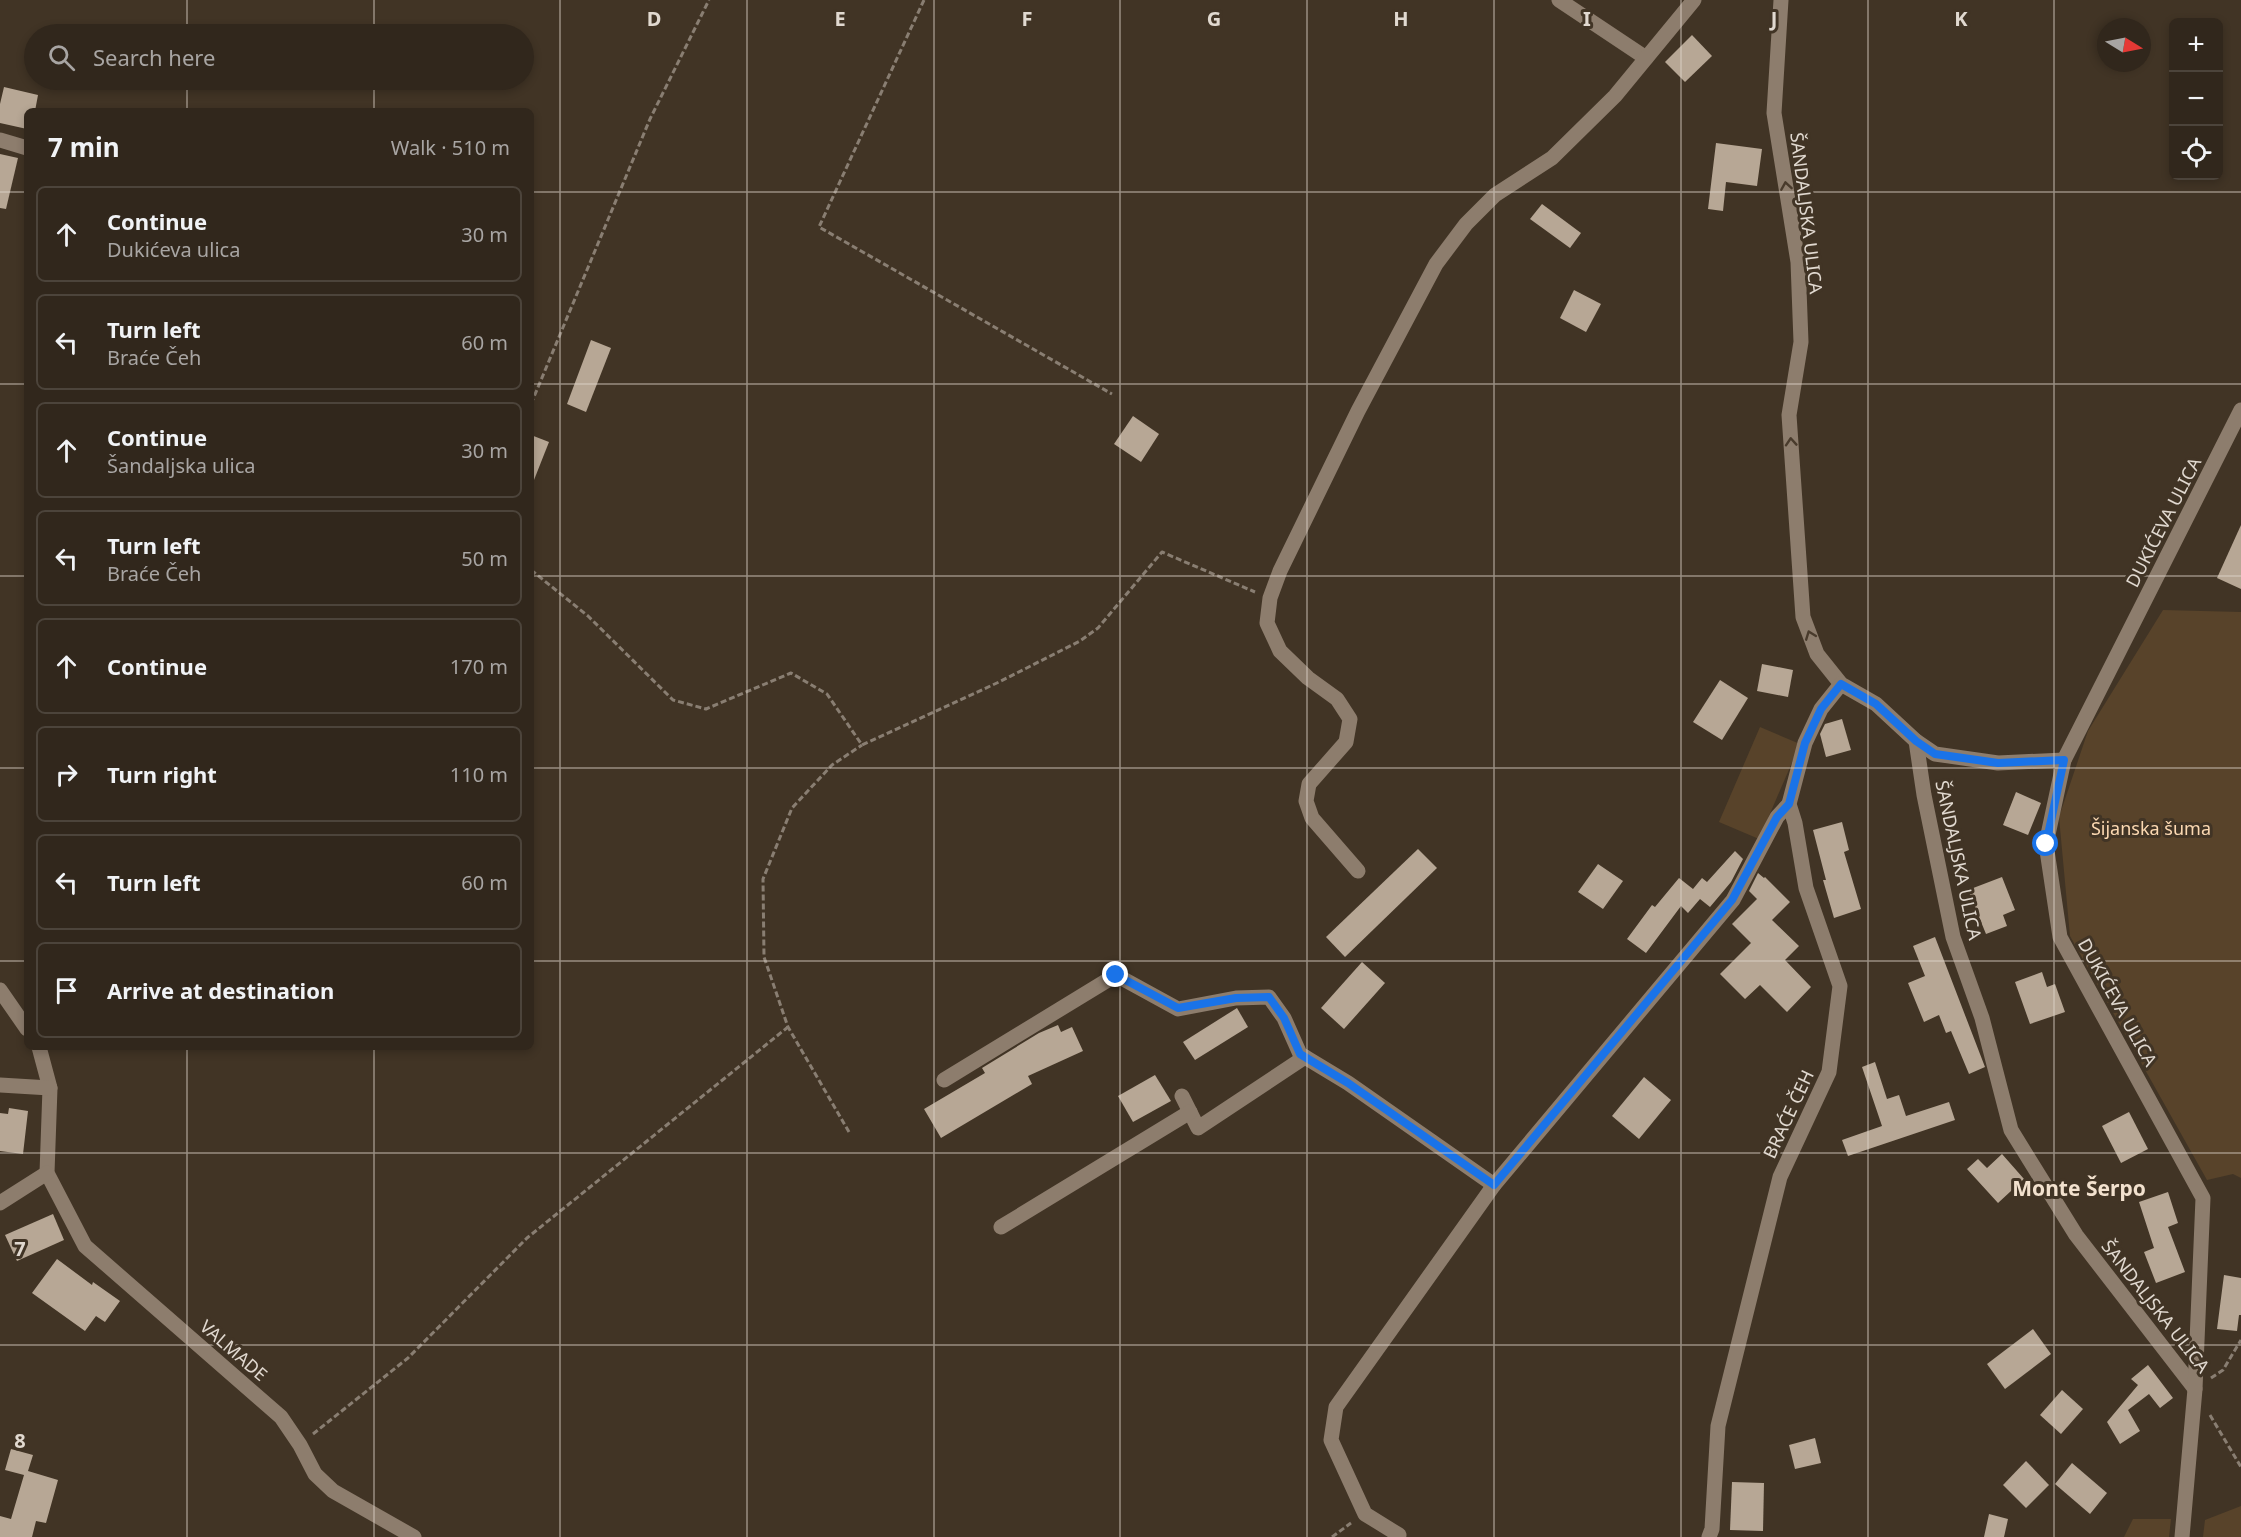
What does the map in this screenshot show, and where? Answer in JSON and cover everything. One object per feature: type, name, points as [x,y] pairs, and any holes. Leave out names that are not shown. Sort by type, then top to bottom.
[{"type":"street","points":[[1559,0],[1646,58]]},
{"type":"street","points":[[1358,871],[1312,818],[1306,801],[1309,784],[1346,742],[1350,719],[1337,699],[1308,678],[1280,651],[1267,623],[1270,598],[1280,572],[1358,411],[1436,264],[1466,224],[1495,195],[1552,158],[1615,96],[1694,0]]},
{"type":"street","name":"ŠANDALJSKA ULICA","points":[[1781,0],[1774,113],[1797,262],[1801,342],[1789,415],[1803,617],[1817,654],[1841,684],[1876,704],[1916,741],[1924,795],[1953,937],[1982,1018],[2011,1130],[2076,1235],[2195,1389]]},
{"type":"street","points":[[0,140],[24,146]]},
{"type":"street","name":"DUKIĆEVA ULICA","points":[[2182,1537],[2195,1389],[2203,1198],[2060,937],[2046,844],[2064,760],[2241,410]]},
{"type":"street","name":"BRAĆE ČEH","points":[[1709,1537],[1712,1529],[1718,1426],[1780,1177],[1829,1072],[1840,986],[1806,888],[1795,823],[1789,804],[1805,743],[1821,709],[1841,684]]},
{"type":"street","points":[[1916,741],[1935,754],[1998,763],[2064,760]]},
{"type":"street","points":[[1399,1535],[1365,1514],[1331,1440],[1336,1407],[1494,1185],[1732,900],[1777,817],[1789,804]]},
{"type":"street","points":[[944,1080],[1116,975],[1178,1008],[1236,998],[1269,997],[1284,1018],[1300,1054],[1348,1083],[1494,1185]]},
{"type":"street","points":[[0,990],[24,1025]]},
{"type":"street","name":"VALMADE","points":[[40,1050],[50,1088],[47,1173],[85,1246],[280,1417],[300,1445],[315,1474],[333,1491],[414,1537]]},
{"type":"street","points":[[1182,1096],[1198,1128],[1305,1058]]},
{"type":"street","points":[[0,1084],[50,1088]]},
{"type":"street","points":[[1001,1227],[1190,1112]]},
{"type":"street","points":[[0,1203],[47,1173]]},
{"type":"path","points":[[534,397],[650,119],[709,0]]},
{"type":"path","points":[[924,0],[819,227],[1112,394]]},
{"type":"path","points":[[849,1132],[788,1027],[764,957],[763,879],[792,808],[832,765],[862,745],[999,682],[1080,641],[1098,628],[1162,552],[1270,598]]},
{"type":"path","points":[[534,572],[588,616],[673,700],[706,709],[791,673],[827,694],[862,745]]},
{"type":"path","points":[[300,1445],[408,1358],[527,1238],[788,1027]]},
{"type":"path","points":[[2241,1340],[2223,1370],[2195,1389],[2241,1467]]},
{"type":"path","points":[[2235,1457],[2241,1456]]},
{"type":"path","points":[[1332,1537],[1365,1514]]},
{"type":"green space","name":"Šijanska šuma","points":[[2163,610],[2241,612],[2241,1178],[2233,1174],[2207,1180],[2070,936],[2059,817],[2088,731]]},
{"type":"green space","points":[[1760,727],[1800,744],[1759,839],[1719,822]]},
{"type":"green space","points":[[2241,1506],[2241,1537],[2203,1537],[2205,1520]]},
{"type":"green space","points":[[2133,1519],[2171,1519],[2169,1537],[2124,1537]]},
{"type":"building","points":[[1692,35],[1712,56],[1685,82],[1665,62]]},
{"type":"building","points":[[4,87],[38,95],[36,108],[24,108],[24,128],[0,123],[0,104]]},
{"type":"building","points":[[1716,143],[1762,149],[1757,186],[1726,182],[1723,211],[1708,209]]},
{"type":"building","points":[[0,154],[18,158],[6,209],[0,208]]},
{"type":"building","points":[[1542,204],[1581,233],[1570,248],[1530,219]]},
{"type":"building","points":[[1574,290],[1601,304],[1586,332],[1560,318]]},
{"type":"building","points":[[591,340],[611,348],[586,412],[567,404]]},
{"type":"building","points":[[1133,416],[1159,434],[1141,462],[1114,444]]},
{"type":"building","points":[[534,436],[549,442],[534,480]]},
{"type":"building","points":[[2241,525],[2241,589],[2217,578]]},
{"type":"building","points":[[1762,664],[1793,670],[1788,697],[1757,691]]},
{"type":"building","points":[[1720,680],[1748,698],[1722,740],[1693,722]]},
{"type":"building","points":[[1842,719],[1851,750],[1826,757],[1820,734],[1825,724]]},
{"type":"building","points":[[2016,792],[2041,803],[2028,835],[2003,825]]},
{"type":"building","points":[[1842,822],[1849,850],[1844,852],[1861,909],[1834,918],[1823,880],[1826,880],[1813,830]]},
{"type":"building","points":[[1418,849],[1437,868],[1345,957],[1326,937]]},
{"type":"building","points":[[1735,851],[1743,859],[1731,882],[1710,907],[1700,899],[1688,913],[1681,906],[1646,953],[1627,939],[1652,905],[1655,907],[1679,878],[1693,889],[1702,878],[1707,882]]},
{"type":"building","points":[[1598,864],[1623,881],[1603,909],[1578,892]]},
{"type":"building","points":[[1758,873],[1790,902],[1772,920],[1799,946],[1785,960],[1811,987],[1787,1012],[1760,985],[1745,999],[1720,974],[1751,943],[1732,924],[1757,899],[1749,891]]},
{"type":"building","points":[[2002,877],[2015,910],[2003,915],[2007,926],[1986,934],[1968,890]]},
{"type":"building","points":[[1935,937],[1985,1067],[1969,1074],[1951,1031],[1946,1033],[1939,1015],[1924,1022],[1908,983],[1925,976],[1913,946]]},
{"type":"building","points":[[1362,962],[1385,983],[1344,1029],[1321,1008]]},
{"type":"building","points":[[2042,972],[2047,987],[2055,984],[2065,1012],[2030,1024],[2015,982]]},
{"type":"building","points":[[1237,1008],[1248,1027],[1195,1060],[1183,1042]]},
{"type":"building","points":[[1058,1025],[1061,1032],[1072,1027],[1083,1051],[1028,1076],[1032,1084],[941,1138],[924,1109],[985,1073],[982,1068],[1039,1033]]},
{"type":"building","points":[[1875,1062],[1887,1099],[1899,1095],[1906,1116],[1949,1102],[1955,1120],[1848,1156],[1842,1140],[1882,1126],[1862,1067]]},
{"type":"building","points":[[1155,1075],[1171,1101],[1133,1122],[1118,1096]]},
{"type":"building","points":[[1644,1077],[1671,1100],[1639,1139],[1612,1116]]},
{"type":"building","points":[[9,1108],[28,1111],[23,1154],[0,1151],[0,1113],[8,1114]]},
{"type":"building","points":[[2129,1112],[2148,1149],[2121,1163],[2102,1126]]},
{"type":"building","points":[[2002,1154],[2024,1179],[1998,1203],[1967,1169],[1978,1159],[1987,1168]]},
{"type":"building","points":[[2168,1192],[2178,1223],[2168,1227],[2185,1272],[2156,1283],[2144,1252],[2154,1248],[2139,1202]]},
{"type":"building","points":[[53,1214],[64,1240],[17,1261],[5,1235]]},
{"type":"building","points":[[57,1259],[92,1285],[93,1282],[120,1301],[105,1322],[96,1316],[85,1331],[32,1293]]},
{"type":"building","points":[[2224,1275],[2241,1278],[2241,1315],[2239,1315],[2237,1331],[2217,1329]]},
{"type":"building","points":[[2033,1329],[2051,1354],[2005,1389],[1987,1364]]},
{"type":"building","points":[[2148,1365],[2173,1398],[2160,1408],[2149,1394],[2128,1410],[2140,1431],[2120,1444],[2107,1422],[2138,1385],[2131,1379]]},
{"type":"building","points":[[2062,1390],[2083,1409],[2061,1434],[2040,1415]]},
{"type":"building","points":[[1815,1438],[1821,1463],[1795,1469],[1789,1445]]},
{"type":"building","points":[[11,1449],[33,1455],[28,1471],[58,1480],[46,1523],[36,1521],[32,1537],[0,1537],[0,1516],[11,1519],[24,1475],[5,1470]]},
{"type":"building","points":[[2026,1461],[2049,1485],[2026,1508],[2003,1485]]},
{"type":"building","points":[[2072,1463],[2107,1493],[2090,1514],[2055,1484]]},
{"type":"building","points":[[1732,1482],[1764,1483],[1763,1531],[1730,1530]]},
{"type":"building","points":[[1989,1514],[2008,1519],[2004,1537],[1984,1537]]},
{"type":"district","name":"Monte Šerpo","points":[[2079,1188]]},
{"type":"route","points":[[1116,975],[1178,1008],[1236,998],[1269,997],[1284,1018],[1300,1054],[1348,1083],[1494,1185],[1732,900],[1777,817],[1789,804],[1805,743],[1821,709],[1841,684],[1876,704],[1916,741],[1935,754],[1998,763],[2064,760],[2046,844]]}]
